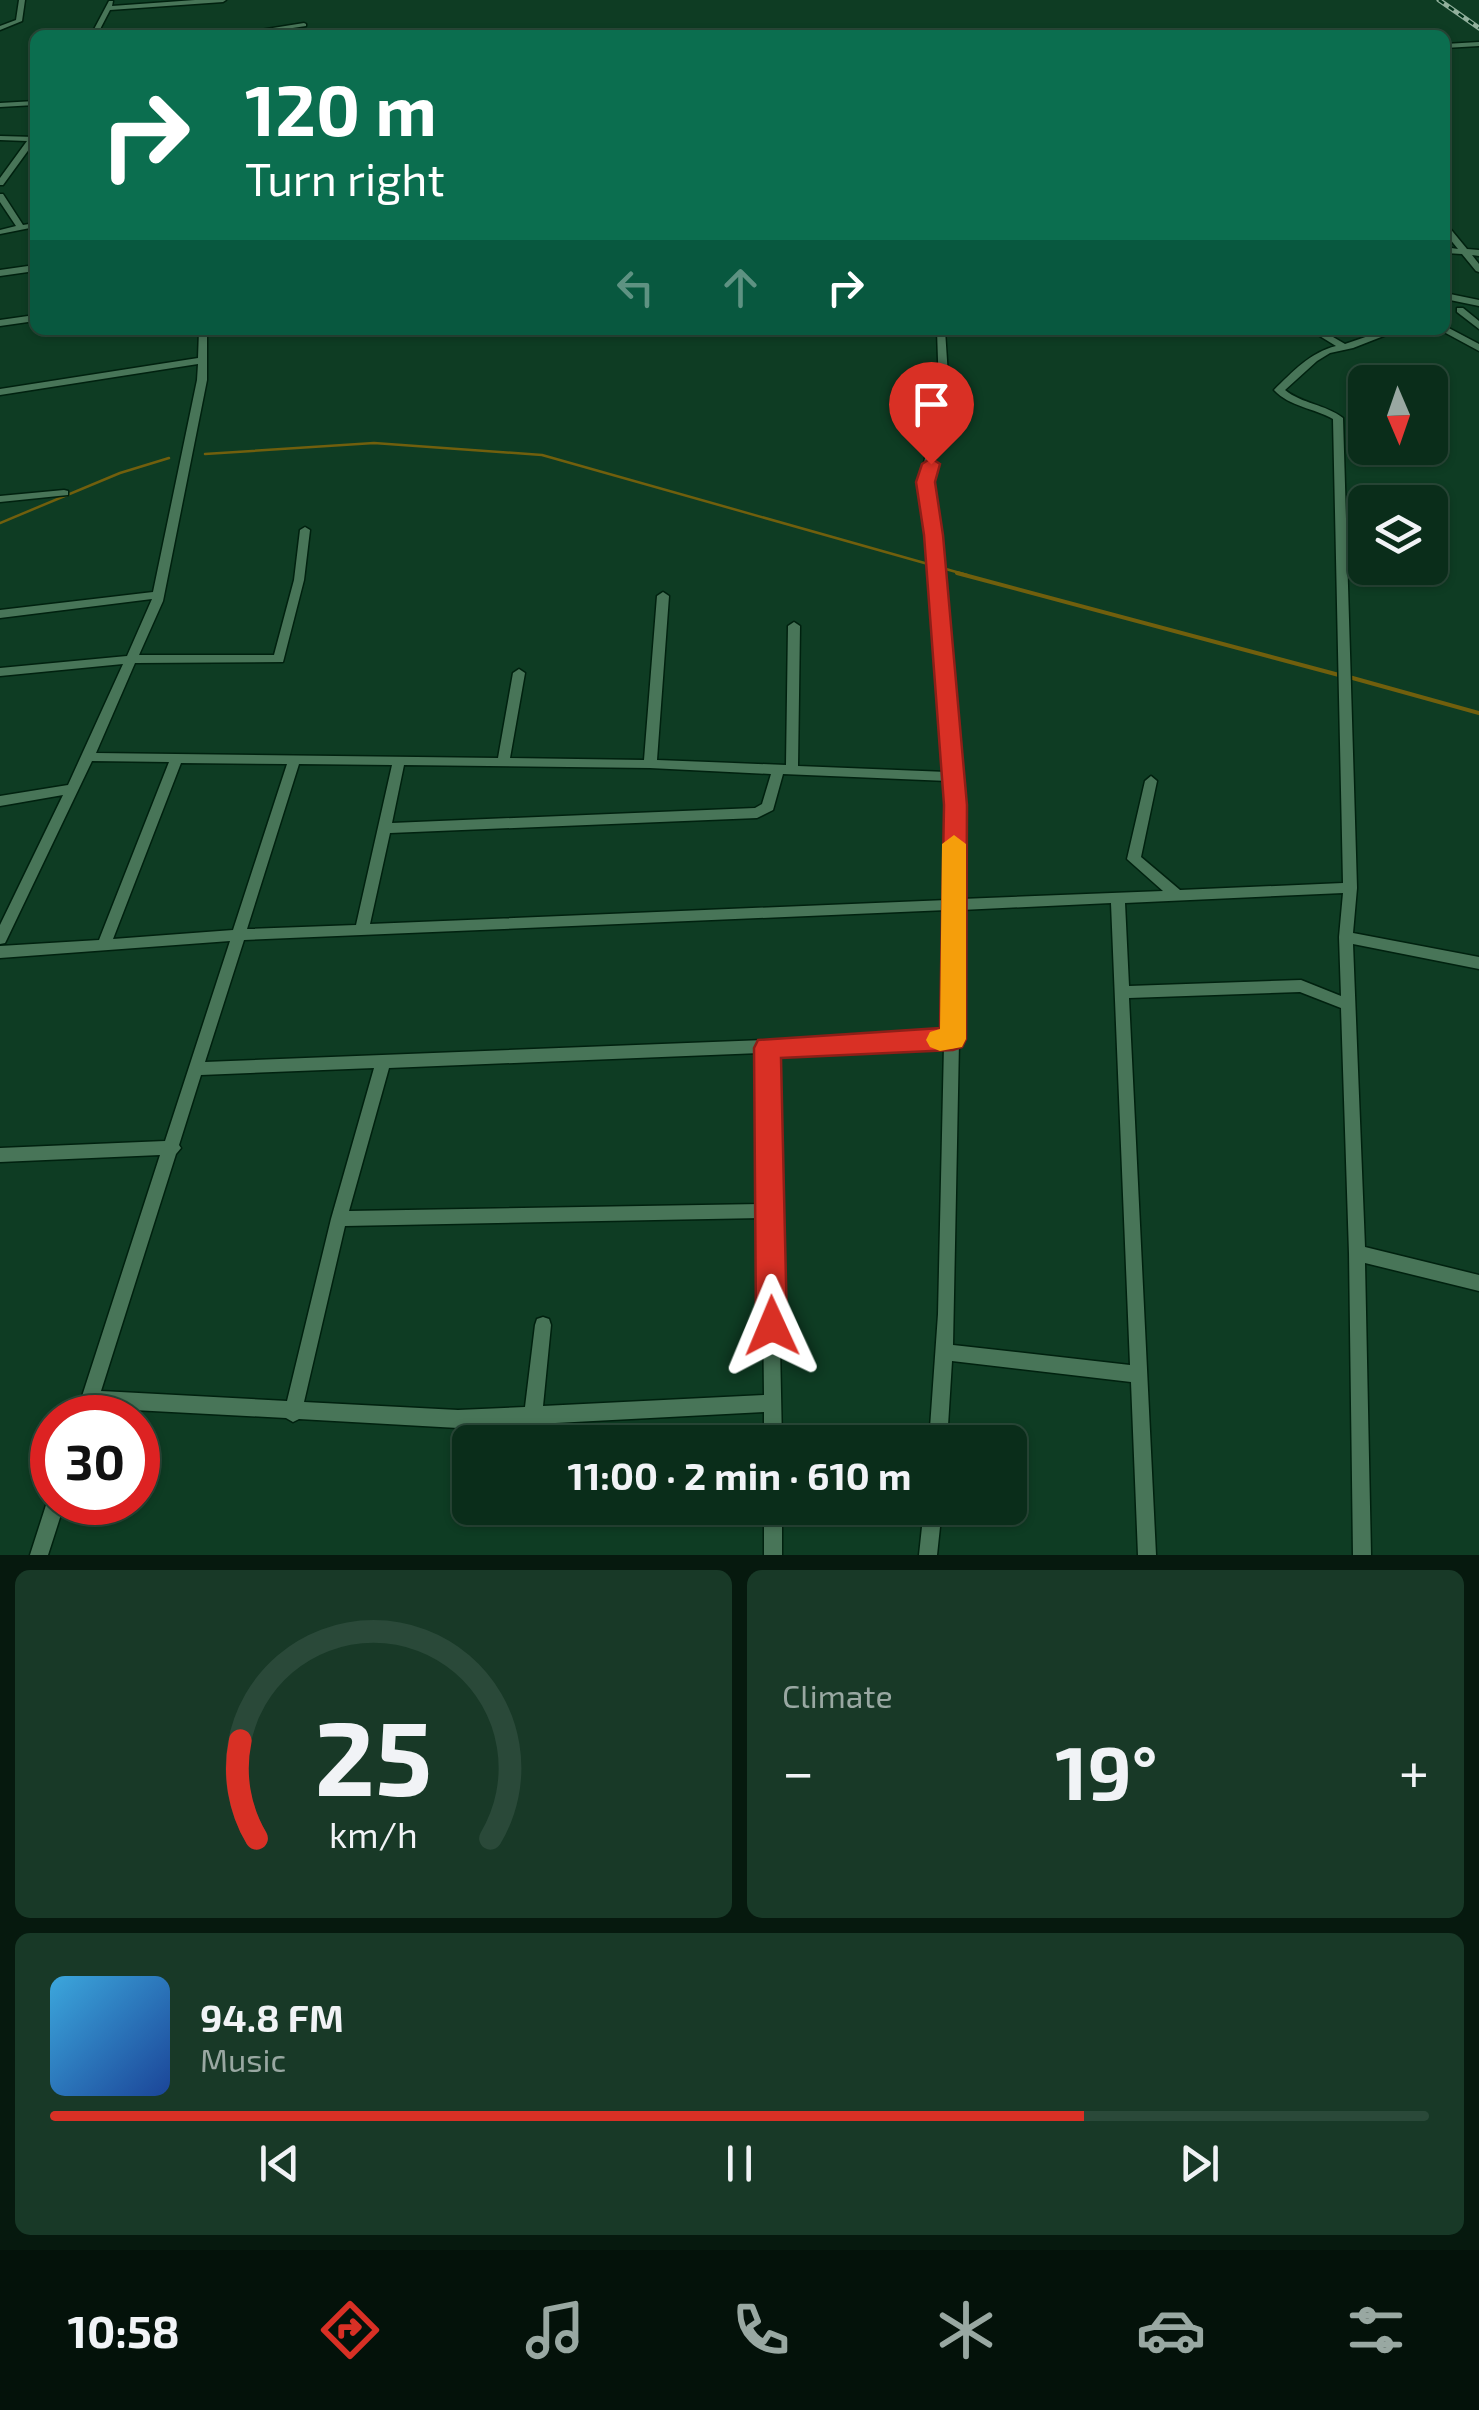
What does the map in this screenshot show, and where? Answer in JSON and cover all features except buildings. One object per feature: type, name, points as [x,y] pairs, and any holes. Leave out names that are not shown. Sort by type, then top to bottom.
[{"type":"street","points":[[0,28],[19,22],[22,0]]},
{"type":"street","points":[[96,30],[112,0]]},
{"type":"street","points":[[107,8],[224,0]]},
{"type":"street","points":[[265,30],[304,24]]},
{"type":"street","points":[[1450,46],[1479,44]]},
{"type":"street","points":[[0,104],[30,103]]},
{"type":"street","points":[[0,138],[30,139]]},
{"type":"street","points":[[0,183],[30,144]]},
{"type":"street","points":[[0,196],[21,228]]},
{"type":"street","points":[[0,232],[30,226]]},
{"type":"street","points":[[1450,233],[1479,269]]},
{"type":"street","points":[[1450,251],[1479,253]]},
{"type":"street","points":[[0,273],[30,269]]},
{"type":"street","points":[[1450,297],[1479,302]]},
{"type":"street","points":[[1460,310],[1479,326]]},
{"type":"street","points":[[0,324],[30,319]]},
{"type":"street","points":[[1450,332],[1479,348]]},
{"type":"street","points":[[0,939],[133,659],[158,595],[203,360],[202,335]]},
{"type":"street","points":[[939,1425],[953,1039],[954,777],[925,482],[944,391],[941,335]]},
{"type":"street","points":[[1322,335],[1340,346],[1350,346]]},
{"type":"street","points":[[1362,1555],[1338,418],[1326,408],[1289,400],[1280,390],[1327,351],[1376,335]]},
{"type":"street","points":[[0,392],[203,360]]},
{"type":"street","points":[[0,499],[64,493]]},
{"type":"street","points":[[0,672],[133,659],[279,659],[306,530]]},
{"type":"street","points":[[0,614],[158,595]]},
{"type":"street","points":[[650,764],[662,596]]},
{"type":"street","points":[[386,828],[757,813],[768,807],[785,770],[794,626]]},
{"type":"street","points":[[503,763],[519,674]]},
{"type":"street","points":[[88,756],[650,764],[954,777]]},
{"type":"street","points":[[104,944],[177,758]]},
{"type":"street","points":[[91,1395],[294,761]]},
{"type":"street","points":[[362,929],[400,762]]},
{"type":"street","points":[[1151,781],[1134,858],[1178,896]]},
{"type":"street","points":[[0,801],[72,789]]},
{"type":"street","points":[[0,952],[240,934],[1350,888]]},
{"type":"street","points":[[1118,900],[1146,1555]]},
{"type":"street","points":[[1346,937],[1479,962]]},
{"type":"street","points":[[1123,992],[1302,986],[1349,1005]]},
{"type":"street","points":[[196,1069],[953,1039]]},
{"type":"street","points":[[767,1048],[773,1425]]},
{"type":"street","points":[[293,1413],[339,1219],[383,1061]]},
{"type":"street","points":[[0,1155],[173,1148]]},
{"type":"street","points":[[339,1219],[770,1211]]},
{"type":"street","points":[[1358,1253],[1479,1283]]},
{"type":"street","points":[[533,1416],[543,1324]]},
{"type":"street","points":[[943,1352],[1138,1374]]},
{"type":"street","points":[[160,1410],[458,1419],[773,1403]]},
{"type":"street","points":[[39,1555],[49,1525]]},
{"type":"street","points":[[773,1525],[773,1555]]},
{"type":"street","points":[[928,1555],[931,1525]]},
{"type":"waterway","points":[[205,454],[374,443],[542,455],[967,575]]},
{"type":"waterway","points":[[0,523],[120,473],[169,458]]},
{"type":"waterway","points":[[957,573],[1339,675]]},
{"type":"waterway","points":[[1349,677],[1479,713]]},
{"type":"railway","points":[[1439,0],[1479,28]]},
{"type":"slow traffic","points":[[940,1040],[953,1039],[954,844]]},
{"type":"route","points":[[772,1326],[767,1048],[953,1039],[956,805],[934,535],[925,482],[931,464]]}]
